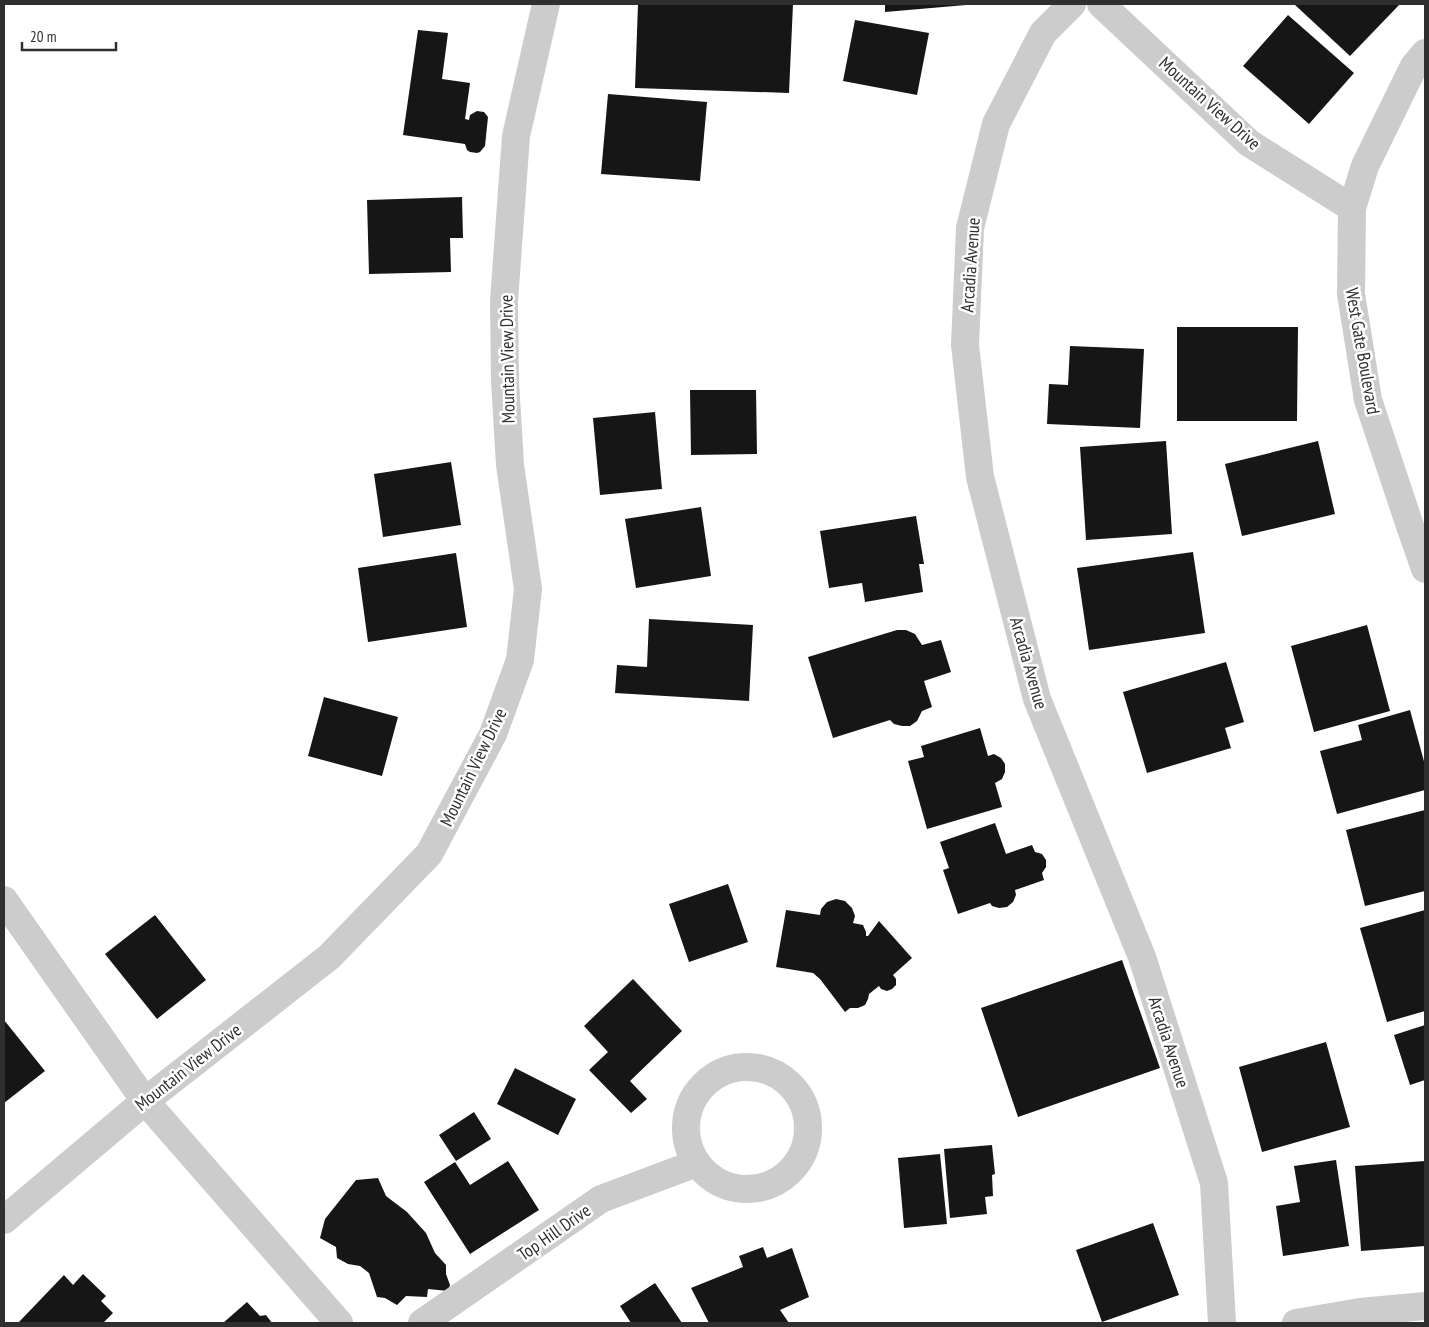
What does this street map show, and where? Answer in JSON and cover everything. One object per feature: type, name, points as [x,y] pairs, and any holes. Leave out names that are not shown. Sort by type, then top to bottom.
[{"type":"street","name":"Mountain View Drive","points":[[4,1220],[145,1101],[329,957],[430,854],[493,734],[520,660],[528,589],[510,465],[505,381],[504,301],[516,136],[546,4]]},
{"type":"street","name":"Arcadia Avenue","points":[[1072,4],[1042,33],[996,124],[970,228],[965,345],[980,477],[1037,699],[1142,957],[1214,1182],[1222,1323]]},
{"type":"street","name":"Mountain View Drive","points":[[1101,4],[1249,143],[1352,208]]},
{"type":"street","name":"West Gate Boulevard","points":[[1425,53],[1414,66],[1365,166],[1352,208],[1351,294],[1368,400],[1425,568]]},
{"type":"street","points":[[4,900],[145,1101],[339,1323]]},
{"type":"street","points":[[752,1067],[771,1071],[788,1082],[800,1096],[808,1116],[808,1136],[802,1156],[789,1172],[772,1184],[751,1189],[730,1187],[712,1178],[697,1163],[688,1145],[686,1126],[690,1107],[700,1090],[714,1076],[732,1068],[752,1067]]},
{"type":"street","name":"Top Hill Drive","points":[[422,1323],[601,1199],[697,1163]]},
{"type":"street","points":[[1296,1323],[1360,1312],[1425,1306]]},
{"type":"building","points":[[638,4],[793,4],[789,93],[635,88]]},
{"type":"building","points":[[885,4],[966,4],[966,5],[885,12]]},
{"type":"building","points":[[1294,4],[1400,4],[1350,56]]},
{"type":"building","points":[[1288,15],[1354,73],[1309,124],[1243,66]]},
{"type":"building","points":[[855,20],[929,33],[917,95],[843,81]]},
{"type":"building","points":[[418,30],[448,33],[442,79],[470,83],[465,119],[469,120],[470,115],[477,111],[484,112],[488,117],[485,146],[480,152],[470,152],[465,144],[403,135]]},
{"type":"building","points":[[608,94],[707,102],[700,181],[601,174]]},
{"type":"building","points":[[462,197],[463,238],[450,238],[451,272],[369,274],[367,200]]},
{"type":"building","points":[[1177,327],[1298,327],[1297,421],[1177,421]]},
{"type":"building","points":[[1070,346],[1144,349],[1140,428],[1047,424],[1049,384],[1068,385]]},
{"type":"building","points":[[690,390],[756,390],[757,454],[691,455]]},
{"type":"building","points":[[655,412],[662,489],[600,495],[593,418]]},
{"type":"building","points":[[1166,441],[1172,534],[1086,540],[1080,447]]},
{"type":"building","points":[[1318,441],[1335,514],[1242,536],[1225,464]]},
{"type":"building","points":[[451,462],[461,525],[383,537],[374,474]]},
{"type":"building","points":[[701,507],[711,576],[636,588],[625,519]]},
{"type":"building","points":[[916,516],[924,564],[919,564],[923,592],[865,602],[862,583],[829,588],[820,531]]},
{"type":"building","points":[[1193,552],[1205,633],[1089,650],[1077,568]]},
{"type":"building","points":[[456,553],[467,627],[368,642],[358,568]]},
{"type":"building","points":[[649,619],[753,625],[749,701],[615,693],[617,665],[647,667]]},
{"type":"building","points":[[1367,625],[1390,711],[1314,732],[1291,646]]},
{"type":"building","points":[[897,630],[906,630],[915,634],[922,645],[941,640],[951,672],[924,681],[932,707],[922,711],[917,721],[910,726],[894,724],[890,720],[833,738],[808,657]]},
{"type":"building","points":[[1226,662],[1244,722],[1225,728],[1231,748],[1147,773],[1123,692]]},
{"type":"building","points":[[324,697],[398,717],[382,776],[308,756]]},
{"type":"building","points":[[1410,710],[1425,765],[1425,790],[1337,814],[1320,751],[1362,740],[1358,725]]},
{"type":"building","points":[[980,728],[988,756],[994,754],[1001,758],[1005,764],[1005,772],[1002,779],[995,783],[1002,807],[927,829],[908,761],[924,757],[921,746]]},
{"type":"building","points":[[1425,810],[1425,891],[1365,906],[1346,830]]},
{"type":"building","points":[[995,823],[1006,854],[1032,845],[1035,852],[1042,854],[1046,860],[1046,867],[1042,873],[1044,880],[1015,890],[1016,895],[1013,902],[1007,907],[999,908],[992,906],[990,903],[958,914],[943,870],[949,868],[940,842]]},
{"type":"building","points":[[728,884],[748,942],[689,962],[669,904]]},
{"type":"building","points":[[836,899],[845,901],[852,908],[855,916],[853,923],[863,925],[866,936],[868,936],[879,921],[912,958],[893,975],[896,979],[896,985],[892,989],[887,991],[879,986],[869,994],[865,1005],[858,1008],[850,1008],[845,1012],[820,979],[813,973],[776,967],[786,910],[820,915],[821,909],[827,902]]},
{"type":"building","points":[[1425,910],[1425,1011],[1387,1022],[1360,928]]},
{"type":"building","points":[[155,915],[206,980],[157,1019],[105,954]]},
{"type":"building","points":[[1122,960],[1160,1068],[1018,1117],[981,1008]]},
{"type":"building","points":[[633,979],[682,1031],[630,1081],[647,1099],[631,1113],[589,1070],[608,1052],[584,1026]]},
{"type":"building","points":[[4,1020],[45,1071],[4,1103]]},
{"type":"building","points":[[1425,1025],[1425,1080],[1410,1085],[1394,1035]]},
{"type":"building","points":[[1326,1042],[1350,1127],[1262,1152],[1239,1067]]},
{"type":"building","points":[[515,1068],[576,1099],[558,1135],[497,1104]]},
{"type":"building","points":[[474,1112],[491,1139],[456,1161],[439,1135]]},
{"type":"building","points":[[992,1145],[995,1174],[992,1175],[993,1196],[985,1197],[987,1214],[950,1218],[944,1149]]},
{"type":"building","points":[[940,1154],[947,1224],[904,1228],[898,1158]]},
{"type":"building","points":[[1336,1160],[1349,1246],[1283,1256],[1276,1206],[1300,1202],[1294,1166]]},
{"type":"building","points":[[508,1161],[539,1210],[470,1254],[424,1182],[455,1162],[470,1185]]},
{"type":"building","points":[[1425,1161],[1425,1246],[1361,1251],[1355,1166]]},
{"type":"building","points":[[378,1178],[386,1196],[407,1212],[426,1233],[435,1253],[446,1265],[446,1274],[450,1285],[448,1291],[428,1289],[427,1297],[406,1296],[397,1305],[385,1298],[377,1297],[369,1273],[360,1266],[348,1264],[337,1258],[336,1247],[320,1238],[325,1219],[356,1180]]},
{"type":"building","points":[[1153,1223],[1179,1295],[1102,1322],[1076,1250]]},
{"type":"building","points":[[763,1247],[767,1258],[792,1248],[809,1297],[780,1310],[789,1323],[709,1323],[691,1288],[743,1267],[739,1256]]},
{"type":"building","points":[[83,1274],[106,1296],[101,1301],[113,1313],[103,1323],[18,1323],[64,1275],[73,1285]]},
{"type":"building","points":[[655,1283],[682,1323],[631,1323],[620,1306]]},
{"type":"building","points":[[247,1302],[260,1316],[266,1315],[272,1323],[223,1323]]}]
